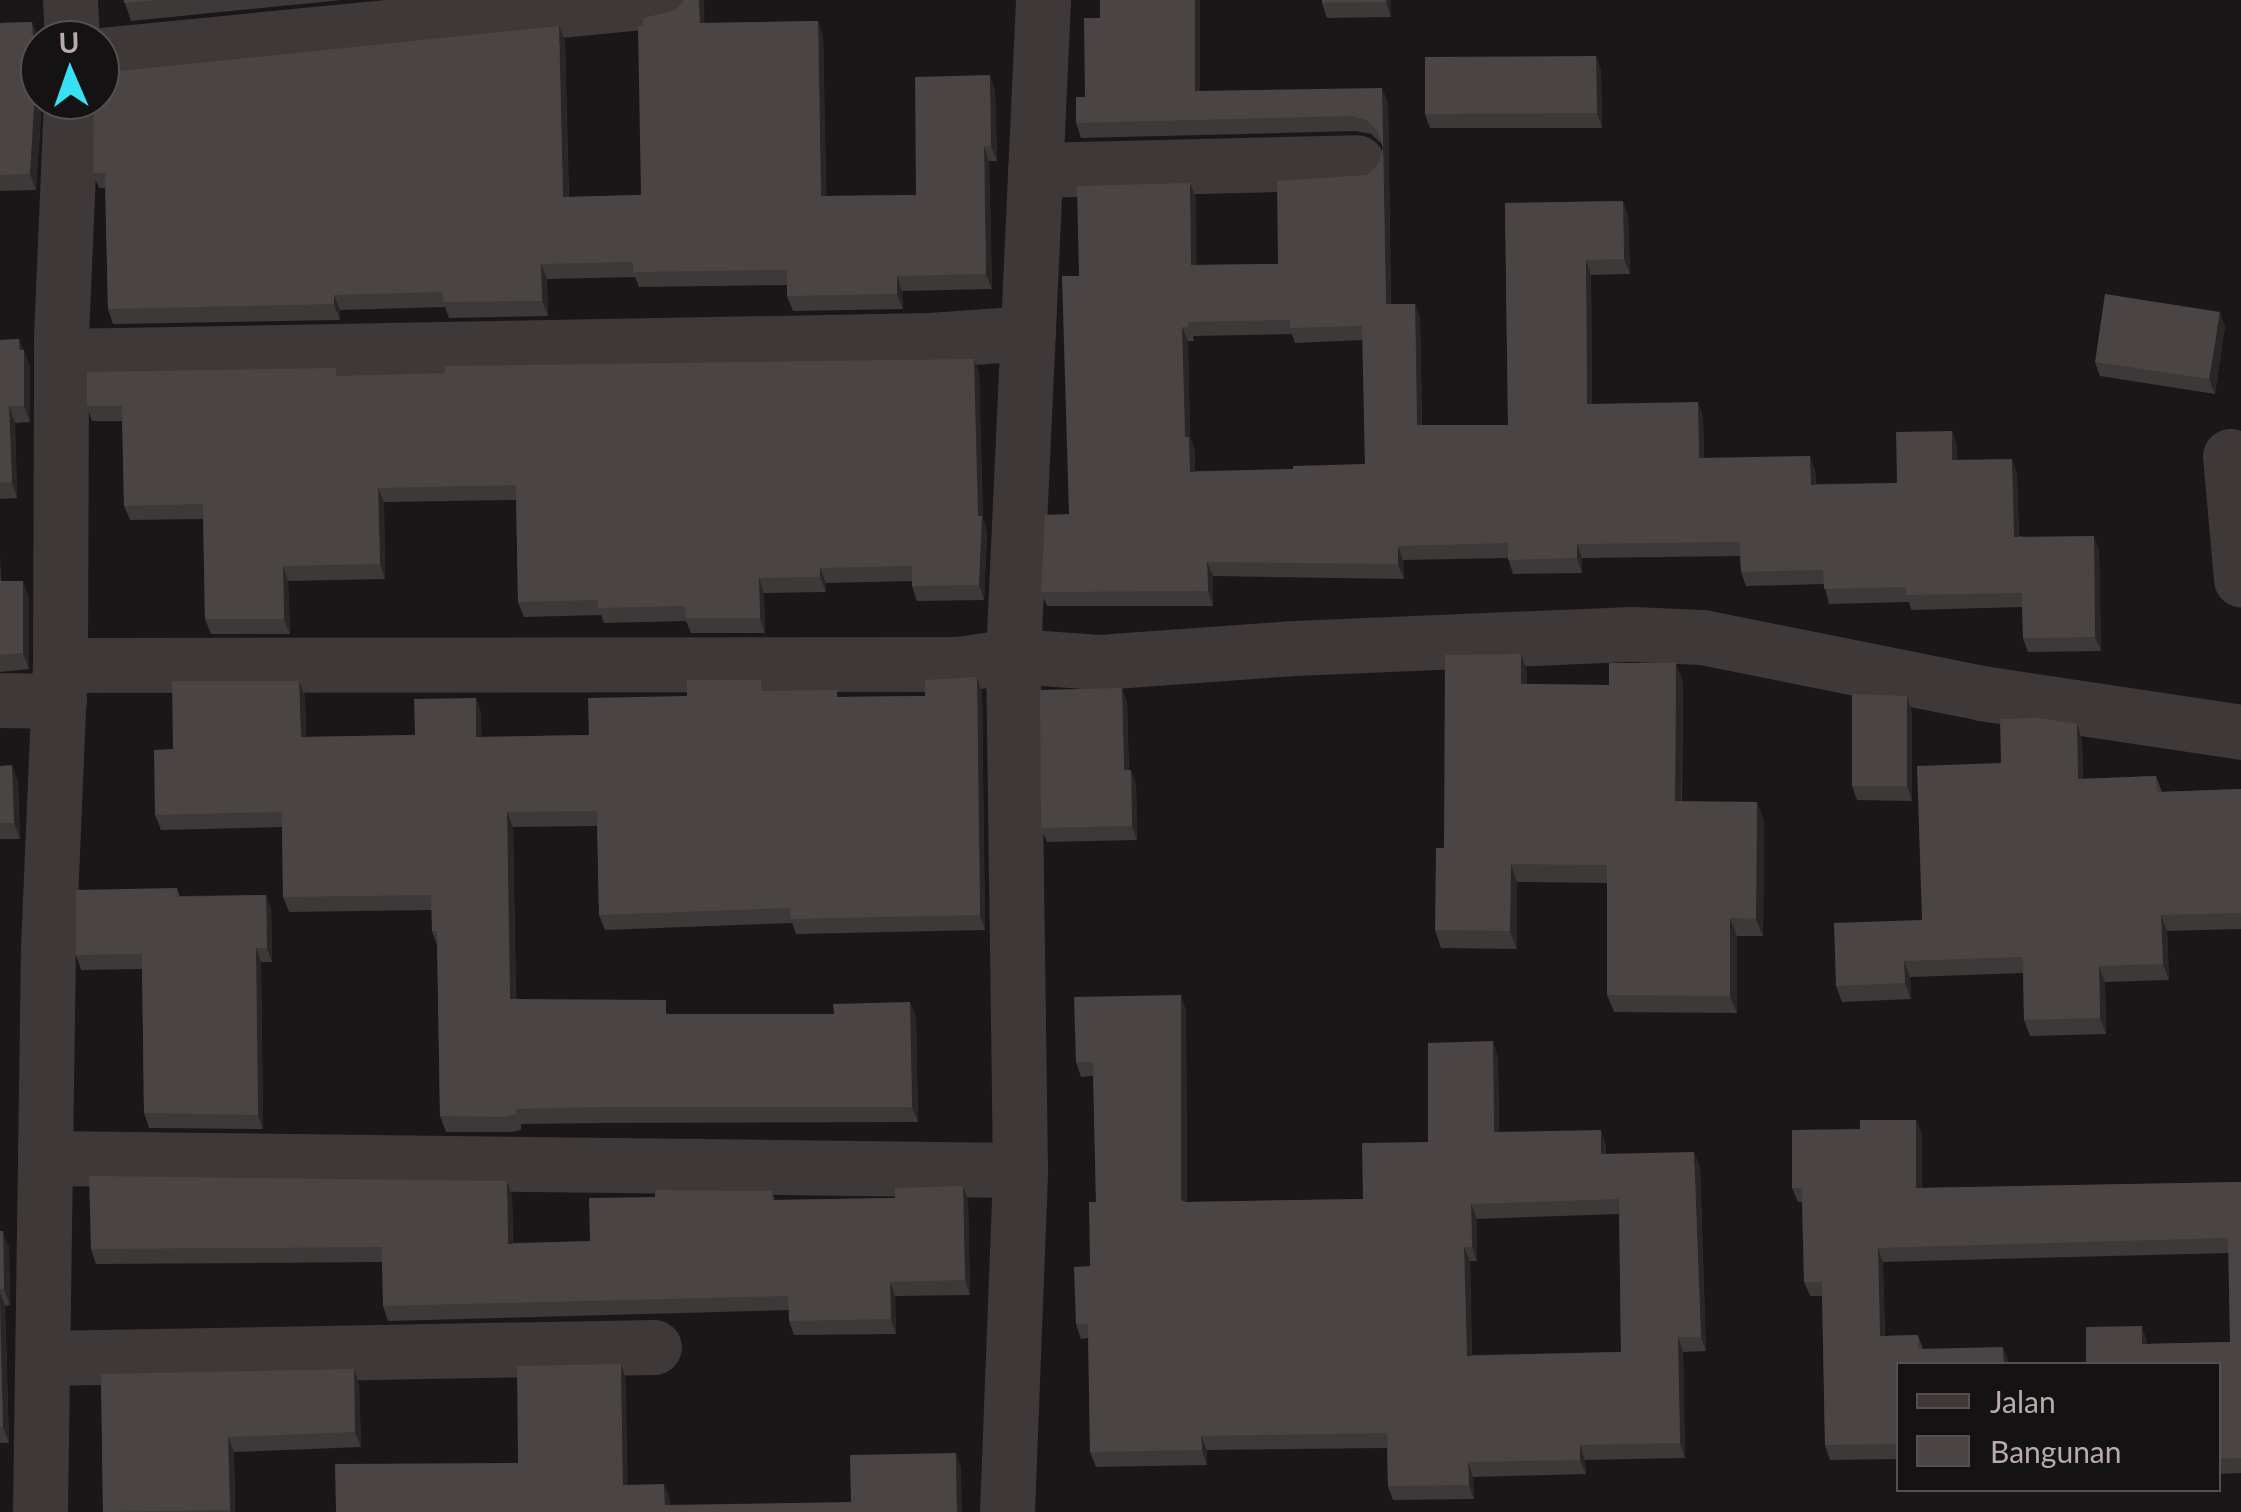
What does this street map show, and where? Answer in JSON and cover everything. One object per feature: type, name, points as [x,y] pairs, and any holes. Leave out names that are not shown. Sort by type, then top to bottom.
[{"type":"street","points":[[120,54],[664,0]]},
{"type":"street","points":[[1007,1512],[1020,1170],[1013,656],[1043,0]]},
{"type":"street","points":[[26,1496],[43,1358],[48,948],[60,683],[61,356],[70,120]]},
{"type":"street","points":[[1035,170],[1357,162]]},
{"type":"street","points":[[61,356],[911,340],[1028,333]]},
{"type":"street","points":[[2230,456],[2241,580]]},
{"type":"street","points":[[0,700],[60,683],[958,664],[1013,656],[1099,662],[1375,644],[1632,634],[1702,637],[1981,694],[2241,732]]},
{"type":"street","points":[[48,1158],[1020,1170]]},
{"type":"street","points":[[43,1358],[654,1347]]},
{"type":"building","points":[[684,0],[699,0],[700,23],[818,21],[821,196],[916,195],[915,77],[990,75],[991,146],[984,146],[986,274],[897,276],[897,294],[787,296],[787,270],[633,272],[633,262],[541,264],[542,301],[443,302],[443,292],[334,295],[334,304],[108,309],[105,173],[93,173],[94,120],[120,120],[120,71],[559,26],[563,197],[641,195],[638,26],[643,25],[643,18],[676,10]]},
{"type":"building","points":[[1100,0],[1195,0],[1195,91],[1382,88],[1386,304],[1415,304],[1417,425],[1508,425],[1505,203],[1623,201],[1624,259],[1586,260],[1587,404],[1698,402],[1699,458],[1810,456],[1811,485],[1897,483],[1896,432],[1952,431],[1952,460],[2012,459],[2014,537],[2094,536],[2095,637],[2023,638],[2022,593],[1906,595],[1906,587],[1824,589],[1823,570],[1741,572],[1740,542],[1577,544],[1577,558],[1508,560],[1508,543],[1398,546],[1398,564],[1207,562],[1208,591],[1041,592],[1045,515],[1069,514],[1062,276],[1079,276],[1077,186],[1190,183],[1191,265],[1278,264],[1277,181],[1367,175],[1379,163],[1383,148],[1378,131],[1366,120],[1351,116],[1076,123],[1076,97],[1085,97],[1084,18],[1100,18]],"holes":[[[1290,320],[1290,328],[1362,326],[1365,464],[1190,472],[1189,437],[1185,437],[1182,327],[1188,327],[1188,322]]]},
{"type":"building","points":[[1386,0],[1386,2],[1322,3]]},
{"type":"building","points":[[20,22],[20,120],[33,120],[30,174],[0,175],[0,23]]},
{"type":"building","points":[[1596,56],[1597,113],[1425,114],[1425,57]]},
{"type":"building","points":[[2105,294],[2220,312],[2209,379],[2095,362]]},
{"type":"building","points":[[19,339],[19,350],[24,350],[24,406],[9,406],[12,482],[0,483],[0,340]]},
{"type":"building","points":[[974,359],[978,516],[982,516],[979,585],[912,586],[912,566],[820,568],[820,577],[759,578],[760,618],[686,618],[685,606],[598,608],[598,600],[518,602],[516,485],[378,488],[380,564],[283,566],[284,619],[205,619],[203,504],[124,506],[122,406],[87,406],[87,372],[336,368],[336,376],[445,373],[445,366]]},
{"type":"building","points":[[0,581],[23,581],[23,653],[0,655]]},
{"type":"building","points":[[1521,654],[1521,684],[1609,685],[1609,663],[1676,663],[1675,801],[1757,802],[1756,919],[1730,918],[1730,996],[1607,995],[1607,865],[1511,864],[1510,931],[1435,930],[1436,848],[1444,848],[1445,655]]},
{"type":"building","points":[[977,677],[980,915],[791,919],[790,908],[599,915],[597,811],[507,812],[510,999],[666,1000],[666,1014],[834,1014],[833,1004],[910,1002],[912,1107],[600,1107],[516,1109],[516,1114],[505,1117],[440,1116],[437,931],[432,931],[431,895],[283,897],[282,812],[155,815],[154,750],[173,749],[172,681],[299,681],[301,737],[415,735],[414,699],[476,698],[476,737],[589,735],[588,698],[687,696],[687,680],[761,680],[761,691],[837,690],[837,697],[925,696],[925,680]]},
{"type":"building","points":[[1122,688],[1124,770],[1131,770],[1132,826],[1041,828],[1040,690]]},
{"type":"building","points":[[1852,694],[1907,696],[1907,786],[1852,786]]},
{"type":"building","points":[[2038,718],[2077,724],[2078,779],[2156,776],[2157,792],[2241,789],[2241,913],[2161,915],[2163,964],[2099,966],[2100,1018],[2024,1020],[2023,957],[1904,961],[1905,983],[1836,986],[1834,923],[1922,920],[1917,766],[2001,763],[2000,719]]},
{"type":"building","points":[[12,765],[14,823],[0,823],[0,766]]},
{"type":"building","points":[[177,888],[177,897],[266,895],[267,948],[256,948],[258,1115],[144,1113],[142,954],[76,955],[76,890]]},
{"type":"building","points":[[1181,995],[1181,1200],[1186,1202],[1363,1199],[1362,1143],[1428,1142],[1428,1043],[1493,1041],[1494,1132],[1601,1130],[1601,1154],[1694,1152],[1701,1337],[1678,1337],[1680,1443],[1580,1445],[1580,1460],[1468,1462],[1469,1485],[1388,1486],[1387,1433],[1201,1436],[1202,1450],[1090,1452],[1088,1324],[1076,1324],[1074,1267],[1090,1266],[1089,1202],[1096,1202],[1093,1062],[1076,1062],[1074,997]],"holes":[[[1619,1199],[1621,1352],[1467,1356],[1464,1247],[1472,1247],[1471,1204]]]},
{"type":"building","points":[[1860,1120],[1916,1120],[1916,1188],[2241,1182],[2241,1458],[2221,1459],[2221,1362],[2086,1362],[2086,1327],[2142,1326],[2142,1344],[2230,1342],[2228,1238],[1878,1248],[1880,1336],[1918,1335],[1918,1349],[2003,1347],[2004,1362],[1896,1362],[1896,1444],[1825,1445],[1822,1282],[1804,1282],[1802,1188],[1792,1188],[1792,1130],[1860,1129]]},
{"type":"building","points":[[89,1176],[507,1181],[508,1244],[590,1241],[589,1198],[655,1197],[655,1190],[772,1191],[772,1200],[895,1198],[895,1188],[963,1186],[965,1280],[890,1282],[891,1319],[789,1321],[788,1296],[383,1306],[382,1247],[91,1249]]},
{"type":"building","points":[[3,1231],[4,1289],[0,1289]]},
{"type":"building","points":[[0,1322],[3,1427],[0,1427]]},
{"type":"building","points":[[621,1364],[623,1485],[664,1484],[665,1505],[851,1502],[850,1455],[956,1453],[957,1512],[336,1512],[335,1464],[518,1463],[517,1366]]},
{"type":"building","points":[[354,1369],[355,1432],[228,1437],[230,1510],[103,1512],[101,1374]]}]
